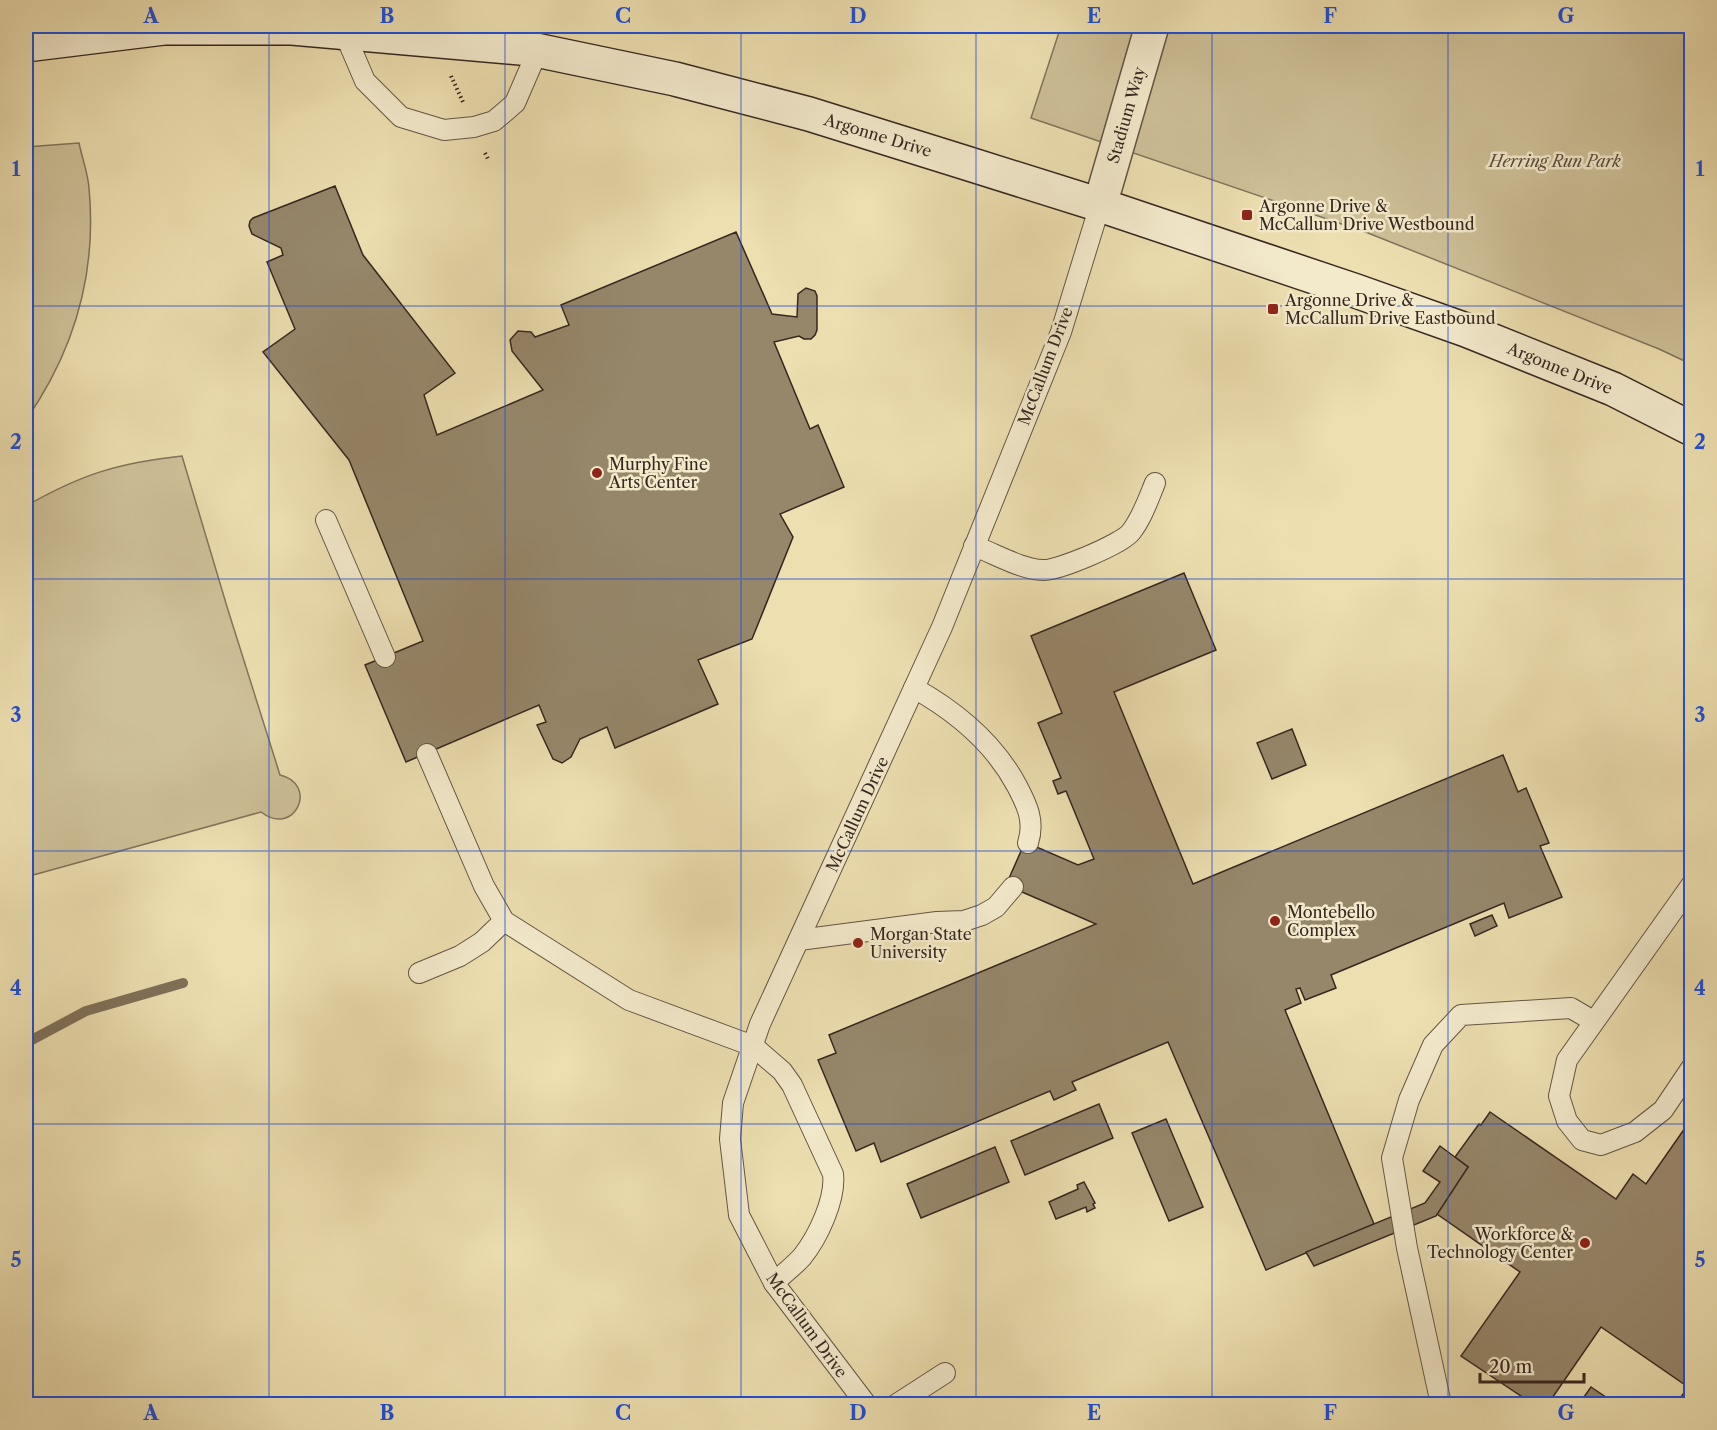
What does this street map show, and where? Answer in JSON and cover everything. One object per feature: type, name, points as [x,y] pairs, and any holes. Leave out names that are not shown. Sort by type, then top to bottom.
[{"type":"main road","name":"Stadium Way","points":[[1100,205],[1152,26]]},
{"type":"main road","name":"Argonne Drive","points":[[26,45],[164,28],[292,27],[538,50],[675,79],[809,114],[1100,205],[1356,291],[1466,330],[1613,389],[1692,429]]},
{"type":"lane","points":[[344,32],[365,81],[401,117],[444,130],[474,127],[494,121],[515,103],[538,50]]},
{"type":"lane","name":"McCallum Drive","points":[[866,1404],[774,1282],[739,1215],[731,1149],[733,1103],[760,1024],[942,627],[1061,332],[1100,205]]},
{"type":"lane","points":[[974,546],[1025,566],[1045,571],[1066,565],[1113,545],[1130,535],[1144,511],[1155,483]]},
{"type":"lane","points":[[326,520],[385,657]]},
{"type":"lane","points":[[914,688],[938,701],[962,720],[1004,762],[1029,809],[1031,834],[1028,843]]},
{"type":"lane","points":[[427,754],[484,886],[504,921],[629,1000],[753,1046],[782,1071],[792,1085],[833,1174],[834,1187],[830,1206],[802,1256],[774,1282]]},
{"type":"lane","points":[[1692,884],[1567,1059],[1559,1096],[1567,1121],[1582,1140],[1601,1145],[1635,1132],[1664,1110],[1692,1067]]},
{"type":"lane","points":[[799,940],[937,922],[964,921],[996,907],[1013,887]]},
{"type":"lane","points":[[418,974],[460,956],[482,942],[504,921]]},
{"type":"lane","points":[[1441,1404],[1407,1248],[1392,1158],[1409,1100],[1433,1045],[1461,1015],[1571,1008],[1593,1021]]},
{"type":"lane","points":[[897,1404],[945,1373]]},
{"type":"green space","name":"Herring Run Park","points":[[1061,26],[1691,26],[1691,364],[1659,349],[1368,233],[1031,118]]},
{"type":"green space","points":[[79,143],[88,182],[91,220],[85,281],[69,339],[43,394],[26,420],[26,147]]},
{"type":"green space","points":[[182,456],[280,775],[292,780],[298,788],[300,798],[298,807],[284,818],[273,818],[261,812],[26,877],[26,506],[83,478],[119,466]]},
{"type":"building","name":"Murphy Fine Arts Center","points":[[335,186],[363,255],[455,373],[424,395],[437,435],[543,390],[512,351],[510,340],[518,331],[531,332],[535,337],[569,325],[561,305],[736,232],[772,314],[797,317],[798,294],[806,288],[815,291],[817,330],[815,335],[811,339],[799,336],[774,342],[810,429],[818,425],[844,487],[780,514],[793,537],[752,639],[698,660],[718,704],[615,748],[607,727],[580,739],[571,757],[562,763],[553,759],[537,725],[546,722],[539,705],[406,762],[365,665],[423,641],[349,460],[263,352],[295,329],[267,262],[283,255],[281,248],[252,234],[250,221]]},
{"type":"building","name":"Montebello Complex","points":[[1184,573],[1216,650],[1114,692],[1193,884],[1503,755],[1518,792],[1526,788],[1549,843],[1540,846],[1562,897],[1509,918],[1504,903],[1331,975],[1336,988],[1305,1000],[1300,988],[1296,989],[1301,1003],[1285,1010],[1374,1224],[1266,1270],[1168,1042],[1072,1082],[1076,1090],[1054,1100],[1050,1091],[881,1162],[874,1143],[856,1151],[818,1060],[836,1053],[829,1035],[1096,924],[1006,885],[1025,842],[1078,865],[1094,859],[1066,791],[1058,794],[1053,781],[1061,778],[1038,723],[1062,713],[1031,636]]},
{"type":"building","points":[[1292,729],[1306,765],[1272,779],[1257,743]]},
{"type":"building","points":[[1492,915],[1497,926],[1475,936],[1470,924]]},
{"type":"building","points":[[1099,1104],[1113,1138],[1025,1175],[1011,1141]]},
{"type":"building","name":"Workforce & Technology Center","points":[[1490,1112],[1616,1199],[1633,1174],[1646,1184],[1692,1118],[1692,1404],[1676,1404],[1688,1387],[1601,1327],[1548,1404],[1533,1404],[1461,1356],[1520,1272],[1437,1214],[1468,1167],[1455,1157]]},
{"type":"building","points":[[1166,1119],[1203,1207],[1169,1221],[1132,1133]]},
{"type":"building","points":[[1440,1146],[1468,1167],[1436,1216],[1314,1266],[1306,1252],[1425,1203],[1440,1182],[1423,1171]]},
{"type":"building","points":[[995,1147],[1009,1182],[921,1218],[907,1184]]},
{"type":"building","points":[[1084,1182],[1095,1203],[1093,1204],[1095,1208],[1087,1212],[1086,1207],[1056,1219],[1049,1202],[1078,1189],[1077,1185]]},
{"type":"building","points":[[1591,1387],[1616,1404],[1579,1404]]},
{"type":"waterway","points":[[26,1043],[86,1011],[183,983]]},
{"type":"place","name":"Argonne Drive & McCallum Drive Westbound","points":[[1247,215]]},
{"type":"place","name":"Argonne Drive & McCallum Drive Eastbound","points":[[1273,309]]},
{"type":"place","name":"Murphy Fine Arts Center","points":[[597,473]]},
{"type":"place","name":"Montebello Complex","points":[[1275,921]]},
{"type":"place","name":"Morgan State University","points":[[858,943]]},
{"type":"place","name":"Workforce & Technology Center","points":[[1585,1243]]}]
